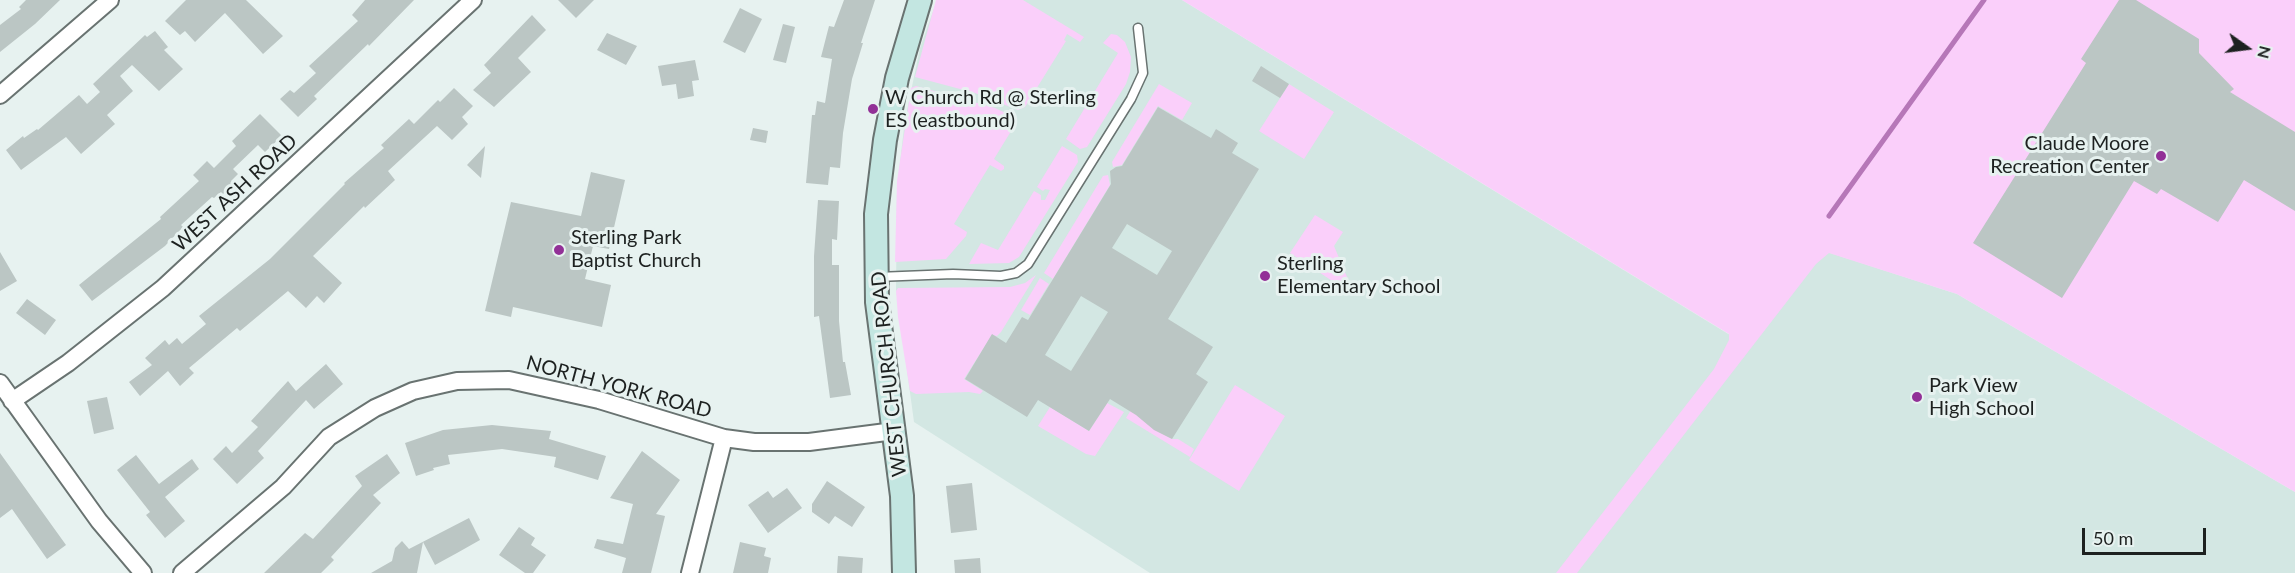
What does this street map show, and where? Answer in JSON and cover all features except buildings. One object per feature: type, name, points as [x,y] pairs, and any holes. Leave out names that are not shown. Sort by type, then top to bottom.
[{"type":"main road","name":"WEST CHURCH ROAD","points":[[904,573],[902,496],[877,302],[876,214],[885,140],[897,78],[920,0]]},
{"type":"street","points":[[0,94],[110,0]]},
{"type":"street","name":"WEST ASH ROAD","points":[[12,401],[68,363],[164,288],[473,0]]},
{"type":"street","name":"NORTH YORK ROAD","points":[[182,573],[283,488],[329,437],[375,408],[413,391],[457,381],[509,380],[598,400],[724,438],[754,442],[809,442],[894,431]]},
{"type":"street","points":[[0,383],[99,521],[143,573]]},
{"type":"street","points":[[690,573],[724,438]]},
{"type":"lane","points":[[877,277],[953,274],[1001,276],[1016,273],[1028,264],[1131,99],[1143,73],[1138,28]]},
{"type":"shaded area","points":[[936,0],[1023,0],[1084,37],[1080,42],[1067,34],[1064,40],[1066,41],[1025,107],[1018,110],[975,93],[915,77]]},
{"type":"shaded area","name":"Sterling Elementary School","points":[[937,0],[1182,0],[1743,343],[1818,249],[1957,294],[2295,492],[2295,573],[1150,573],[914,422],[896,289],[897,188],[905,120],[920,48]]},
{"type":"shaded area","points":[[1182,0],[2295,0],[2295,492],[1957,294],[1829,253],[1816,264],[1577,573],[1556,573],[1714,369],[1729,340],[1729,334]]},
{"type":"shaded area","points":[[1111,34],[1117,35],[1125,42],[1131,57],[1130,72],[1126,84],[1087,147],[1080,149],[1066,139],[1118,53],[1103,43]]},
{"type":"shaded area","points":[[1159,84],[1192,103],[1182,120],[1158,106],[1122,165],[1113,167],[1112,162]]},
{"type":"shaded area","points":[[1289,84],[1334,112],[1304,159],[1259,131]]},
{"type":"shaded area","points":[[916,86],[995,108],[1014,117],[1016,123],[994,159],[1004,166],[1004,169],[1001,171],[990,165],[954,224],[967,232],[966,236],[946,259],[895,262],[897,181],[911,88]]},
{"type":"shaded area","points":[[1062,146],[1077,155],[1078,162],[1019,257],[1009,263],[969,264],[981,243],[998,250],[1034,191],[1041,195],[1041,200],[1045,200],[1050,190],[1043,191],[1037,187]]},
{"type":"shaded area","points":[[1108,175],[1110,185],[1053,279],[1044,273],[1103,176]]},
{"type":"shaded area","points":[[1315,215],[1343,232],[1334,246],[1355,296],[1290,253]]},
{"type":"shaded area","points":[[1036,275],[1001,332],[997,336],[992,335],[964,379],[983,391],[980,394],[969,392],[916,394],[910,391],[898,317],[896,291],[898,288],[1010,287],[1025,283]]},
{"type":"shaded area","points":[[1040,278],[1049,284],[1030,315],[1021,310]]},
{"type":"shaded area","points":[[1235,385],[1285,416],[1239,491],[1189,460]]},
{"type":"shaded area","points":[[1107,403],[1124,412],[1095,456],[1086,454],[1038,426],[1050,407],[1089,431]]},
{"type":"shaded area","points":[[1131,410],[1154,429],[1194,449],[1190,457],[1126,418]]},
{"type":"waterway","points":[[1829,216],[1984,0]]},
{"type":"place","name":"W Church Rd @ Sterling ES (eastbound)","points":[[873,109]]},
{"type":"place","name":"Claude Moore Recreation Center","points":[[2161,156]]},
{"type":"place","name":"Sterling Park Baptist Church","points":[[559,250]]},
{"type":"place","name":"Sterling Elementary School","points":[[1265,276]]},
{"type":"place","name":"Park View High School","points":[[1917,397]]}]
